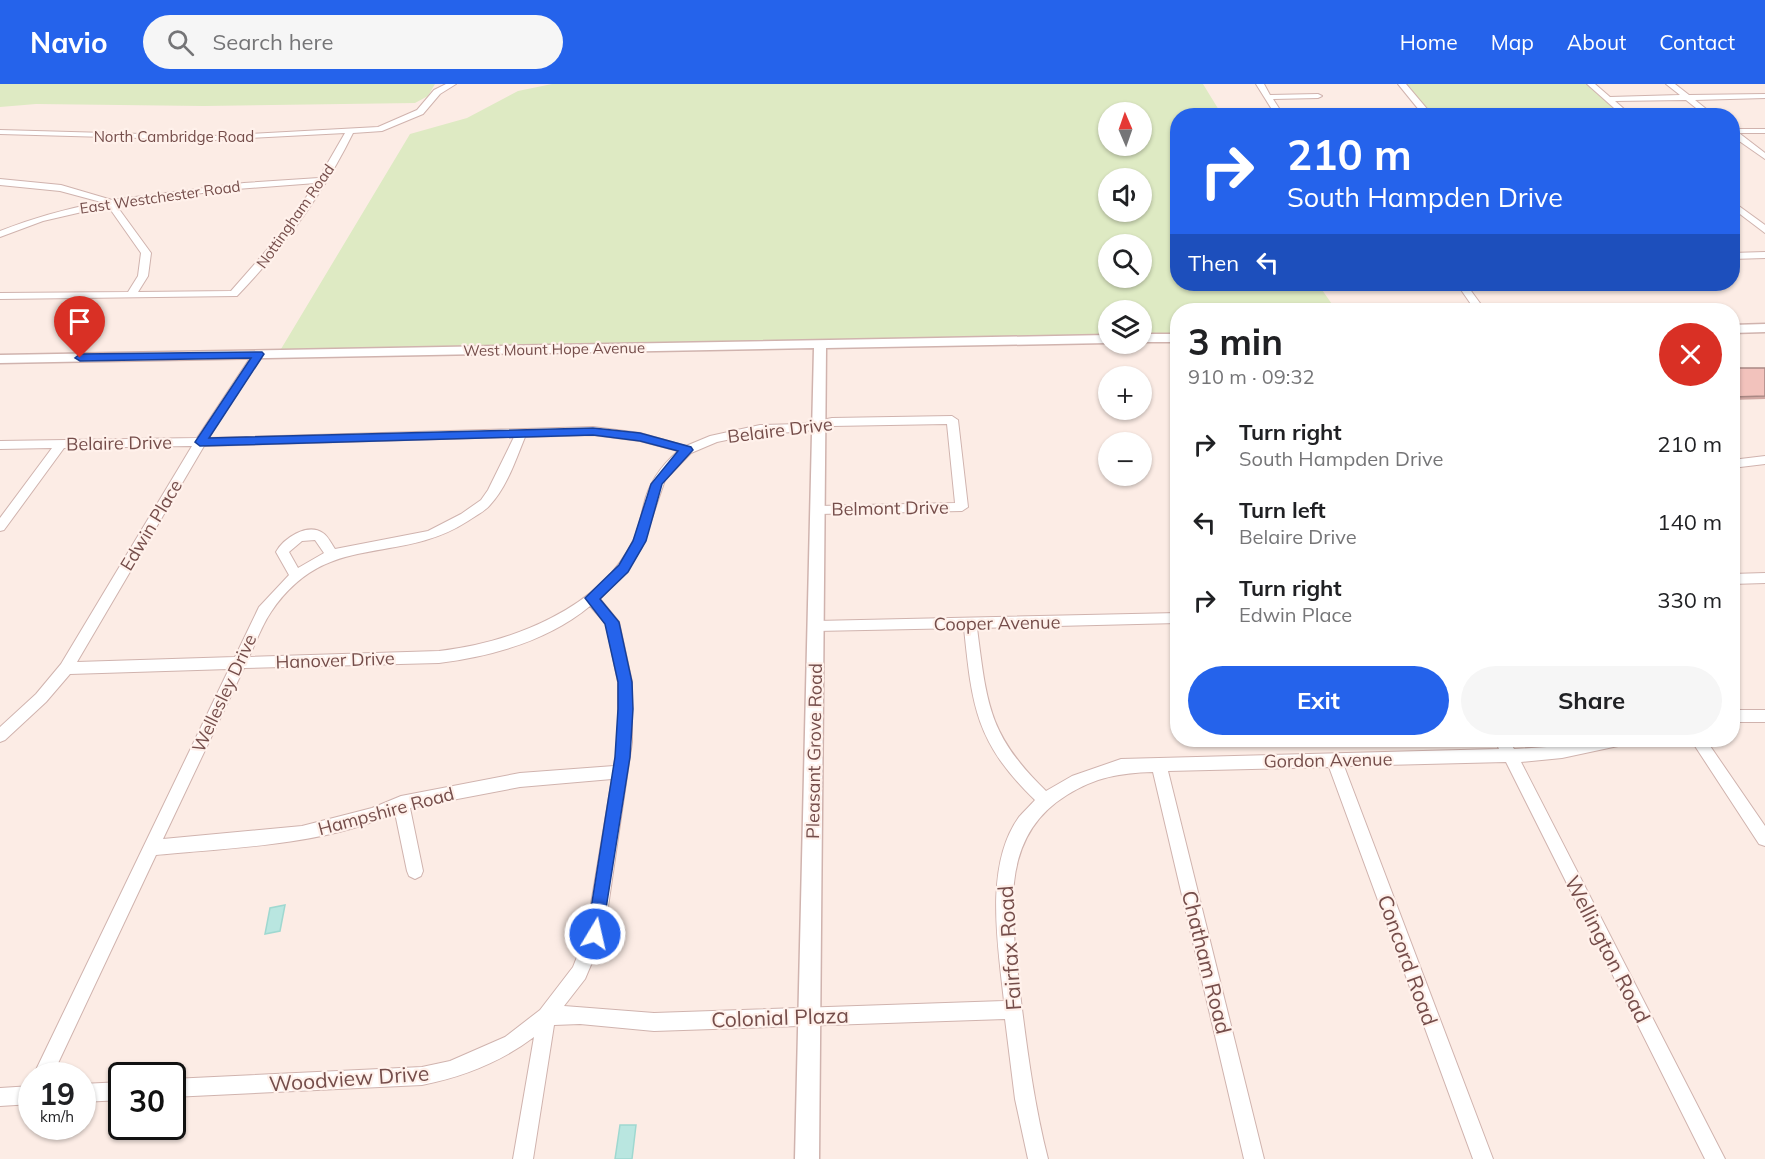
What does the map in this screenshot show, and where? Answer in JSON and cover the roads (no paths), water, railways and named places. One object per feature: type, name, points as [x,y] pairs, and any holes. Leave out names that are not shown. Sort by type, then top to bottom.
[{"type":"street","name":"North Cambridge Road","points":[[0,132],[213,138],[349,133],[379,129],[405,120],[420,112],[436,92],[452,84]]},
{"type":"street","points":[[1260,84],[1275,108]]},
{"type":"street","points":[[1402,84],[1423,108]]},
{"type":"street","points":[[1591,84],[1619,108]]},
{"type":"street","points":[[1670,84],[1701,108]]},
{"type":"street","points":[[1268,97],[1318,96]]},
{"type":"street","points":[[1609,99],[1765,96]]},
{"type":"street","points":[[1740,132],[1765,131]]},
{"type":"street","name":"Nottingham Road","points":[[131,295],[234,294],[255,273],[323,180],[349,133]]},
{"type":"street","points":[[1740,138],[1765,157]]},
{"type":"street","name":"East Westchester Road","points":[[0,234],[72,210],[109,202],[258,184],[323,180]]},
{"type":"street","points":[[0,182],[61,188],[109,202],[146,253],[143,276],[131,295],[0,296]]},
{"type":"street","points":[[1740,210],[1765,231]]},
{"type":"street","points":[[1740,256],[1765,255]]},
{"type":"street","points":[[1740,329],[1765,328]]},
{"type":"street","points":[[1152,339],[1170,338]]},
{"type":"street","name":"West Mount Hope Avenue","points":[[0,359],[1098,339]]},
{"type":"street","name":"Pleasant Grove Road","points":[[807,1159],[820,344]]},
{"type":"street","name":"Edwin Place","points":[[0,736],[34,705],[66,668],[200,442],[258,354]]},
{"type":"street","name":"Belaire Drive","points":[[0,445],[520,435],[593,431],[640,437],[687,450],[714,439],[760,429],[818,424],[952,420],[962,507]]},
{"type":"street","name":"Wellesley Drive","points":[[49,1062],[152,848],[238,662],[264,611],[280,589],[297,575],[332,555],[354,549],[402,544],[424,538],[458,523],[486,503],[505,470],[520,435]]},
{"type":"street","points":[[0,527],[62,444]]},
{"type":"street","name":"Hanover Drive","points":[[66,668],[463,656],[498,646],[536,632],[591,598],[624,569],[640,541],[657,484],[670,466],[687,450]]},
{"type":"street","points":[[1740,463],[1765,460]]},
{"type":"street","name":"Belmont Drive","points":[[818,510],[962,507]]},
{"type":"street","points":[[297,575],[282,552],[292,540],[312,534],[319,536],[332,555]]},
{"type":"street","points":[[1740,579],[1765,578]]},
{"type":"street","points":[[523,1159],[546,1016],[579,972],[595,934],[625,742],[625,682],[612,622],[591,598]]},
{"type":"street","name":"Cooper Avenue","points":[[816,626],[1170,618]]},
{"type":"street","points":[[970,624],[978,694],[992,738],[1017,775],[1044,800]]},
{"type":"street","points":[[1740,716],[1765,716]]},
{"type":"street","name":"Wellington Road","points":[[1506,747],[1714,1159]]},
{"type":"street","name":"Gordon Avenue","points":[[1044,800],[1092,773],[1121,766],[1510,756],[1562,752],[1585,747]]},
{"type":"street","points":[[1703,747],[1765,839]]},
{"type":"street","name":"Concord Road","points":[[1334,760],[1483,1159]]},
{"type":"street","name":"Chatham Road","points":[[1159,764],[1254,1159]]},
{"type":"street","name":"Hampshire Road","points":[[152,848],[302,833],[374,815],[401,803],[520,780],[621,772]]},
{"type":"street","name":"Fairfax Road","points":[[1038,1159],[1021,1087],[1002,910],[1004,879],[1010,854],[1021,830],[1044,800]]},
{"type":"street","points":[[401,803],[415,871]]},
{"type":"street","name":"Colonial Plaza","points":[[546,1016],[580,1015],[654,1022],[1013,1010]]},
{"type":"street","name":"Woodview Drive","points":[[186,1087],[422,1076],[450,1070],[511,1043],[546,1016]]},
{"type":"street","points":[[0,1097],[18,1096]]},
{"type":"water","points":[[285,905],[280,931],[265,934],[270,908]]},
{"type":"water","points":[[620,1125],[636,1125],[632,1159],[615,1159]]}]
